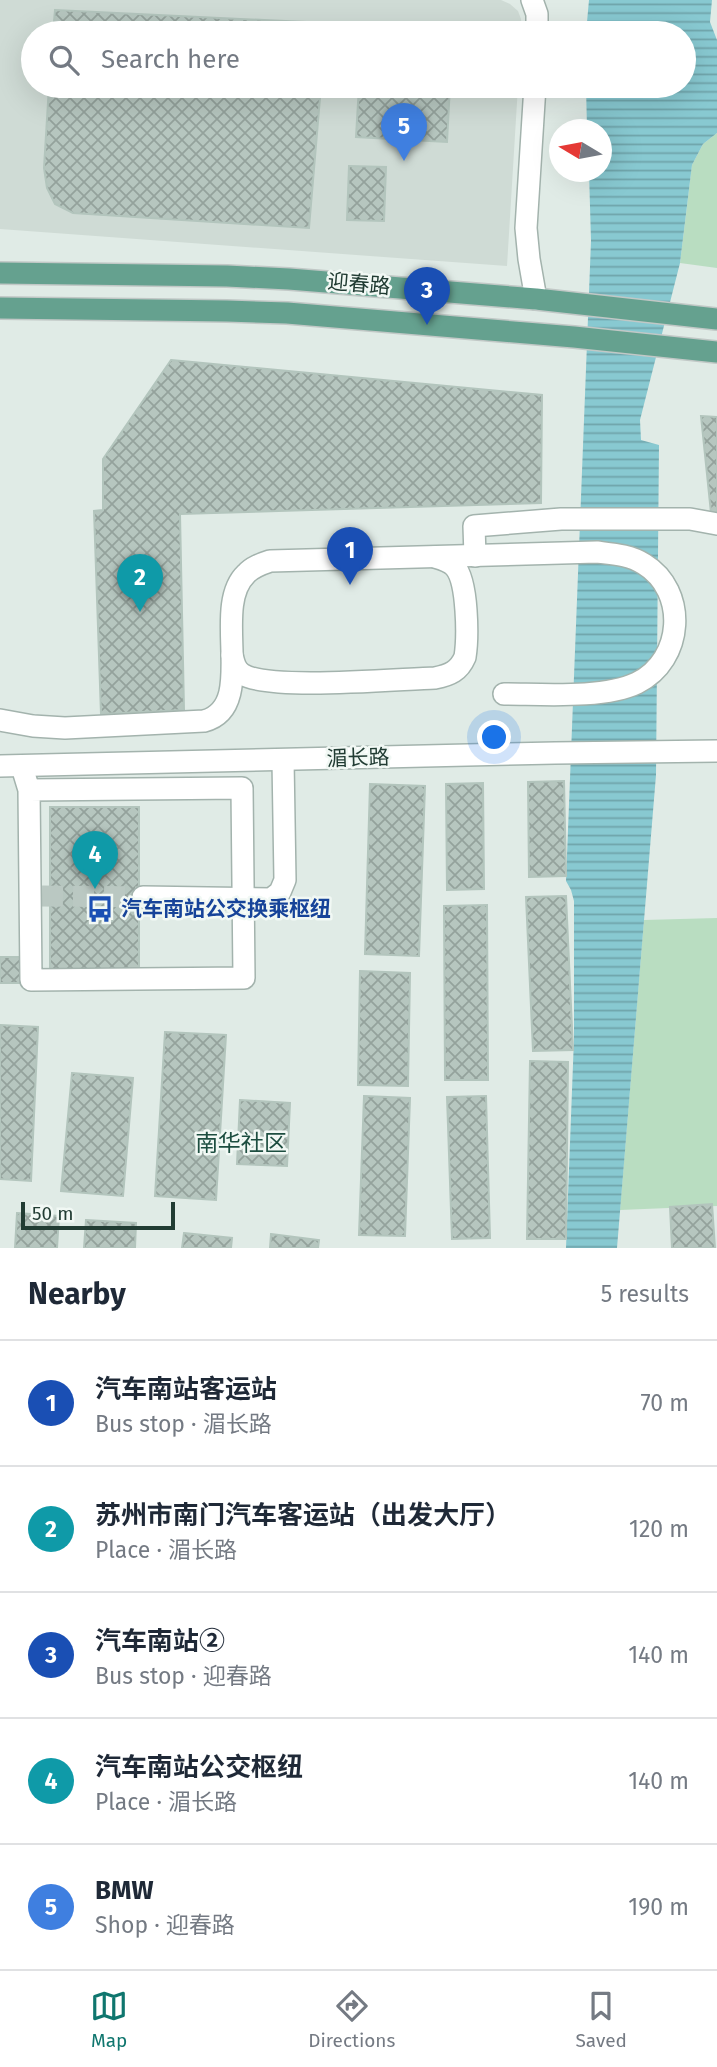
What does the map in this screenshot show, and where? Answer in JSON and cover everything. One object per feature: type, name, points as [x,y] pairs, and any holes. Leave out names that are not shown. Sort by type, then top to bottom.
[{"type":"main road","name":"迎春路","points":[[0,273],[257,277],[536,299],[717,319]]},
{"type":"main road","name":"迎春路","points":[[0,308],[266,312],[574,337],[717,352]]},
{"type":"street","points":[[532,0],[537,21]]},
{"type":"street","points":[[533,98],[526,228],[536,299]]},
{"type":"street","points":[[475,556],[474,526],[561,519],[690,519],[717,524]]},
{"type":"street","points":[[0,720],[65,728],[204,720],[217,715],[228,699],[232,680],[233,597],[239,582],[246,574],[270,561],[597,552],[630,557],[657,574],[673,601],[676,617],[670,648],[651,674],[623,688],[600,692],[504,694]]},
{"type":"street","points":[[232,653],[235,667],[240,672],[255,679],[270,681],[435,678],[448,675],[462,665],[467,648],[463,584],[456,568],[444,560],[429,556]]},
{"type":"street","name":"湄长路","points":[[0,766],[717,751]]},
{"type":"street","points":[[143,897],[271,899],[280,892],[285,880],[283,761]]},
{"type":"street","points":[[22,767],[29,790],[36,896],[31,980],[244,978],[242,788],[29,790]]},
{"type":"shaded area","points":[[0,0],[501,0],[518,11],[521,21],[21,21],[21,98],[517,98],[507,266],[0,229]]},
{"type":"green space","points":[[717,133],[717,268],[680,263],[692,165],[703,144]]},
{"type":"green space","points":[[717,918],[717,1206],[620,1210],[644,920]]},
{"type":"water","points":[[589,0],[712,0],[710,22],[717,40],[717,133],[703,144],[692,165],[680,263],[640,420],[641,440],[659,445],[656,775],[617,1248],[566,1248],[574,1038],[574,901],[566,881],[591,241],[589,182],[612,182],[612,119],[587,119],[586,98],[696,98],[696,21],[587,21]]},
{"type":"building","points":[[55,10],[284,21],[54,21]]},
{"type":"building","points":[[48,98],[320,98],[309,228],[73,213],[55,204],[47,188],[44,168]]},
{"type":"building","points":[[358,98],[449,98],[447,142],[356,137]]},
{"type":"building","points":[[349,166],[386,167],[384,221],[347,220]]},
{"type":"building","points":[[171,360],[542,395],[541,503],[180,514],[184,710],[101,714],[94,511],[103,510],[103,459]]},
{"type":"building","points":[[701,416],[717,417],[717,513],[711,513]]},
{"type":"building","points":[[564,781],[566,876],[529,877],[528,782]]},
{"type":"building","points":[[483,783],[484,889],[447,890],[446,784]]},
{"type":"building","points":[[370,784],[425,786],[419,956],[365,954]]},
{"type":"building","points":[[50,807],[139,807],[139,971],[50,971]]},
{"type":"building","points":[[566,896],[573,1050],[533,1051],[526,897]]},
{"type":"building","points":[[487,905],[488,1080],[445,1080],[444,906]]},
{"type":"building","points":[[0,957],[21,957],[21,983],[0,983]]},
{"type":"building","points":[[360,971],[410,973],[408,1086],[358,1085]]},
{"type":"building","points":[[0,1025],[38,1027],[31,1181],[0,1179]]},
{"type":"building","points":[[165,1032],[226,1035],[216,1200],[155,1196]]},
{"type":"building","points":[[530,1061],[568,1062],[566,1239],[527,1239]]},
{"type":"building","points":[[72,1073],[133,1078],[123,1196],[61,1191]]},
{"type":"building","points":[[364,1096],[410,1098],[405,1236],[359,1235]]},
{"type":"building","points":[[486,1096],[490,1238],[452,1239],[447,1097]]},
{"type":"building","points":[[240,1100],[290,1103],[287,1166],[237,1164]]},
{"type":"building","points":[[712,1204],[715,1248],[672,1248],[670,1207]]},
{"type":"building","points":[[17,1213],[59,1216],[57,1248],[15,1248]]},
{"type":"building","points":[[86,1220],[136,1223],[135,1248],[84,1248]]},
{"type":"building","points":[[184,1233],[232,1238],[231,1248],[182,1248]]},
{"type":"building","points":[[271,1234],[319,1240],[318,1248],[270,1248]]},
{"type":"tunnel","points":[[42,896],[143,897]]},
{"type":"place","name":"BMW","points":[[404,161]]},
{"type":"place","name":"汽车南站②","points":[[427,325]]},
{"type":"place","name":"汽车南站客运站","points":[[350,585]]},
{"type":"place","name":"苏州市南门汽车客运站（出发大厅）","points":[[140,612]]},
{"type":"place","name":"汽车南站公交枢纽","points":[[95,889]]},
{"type":"place","name":"汽车南站公交换乘枢纽","points":[[100,909]]},
{"type":"district","name":"南华社区","points":[[241,1143]]}]
